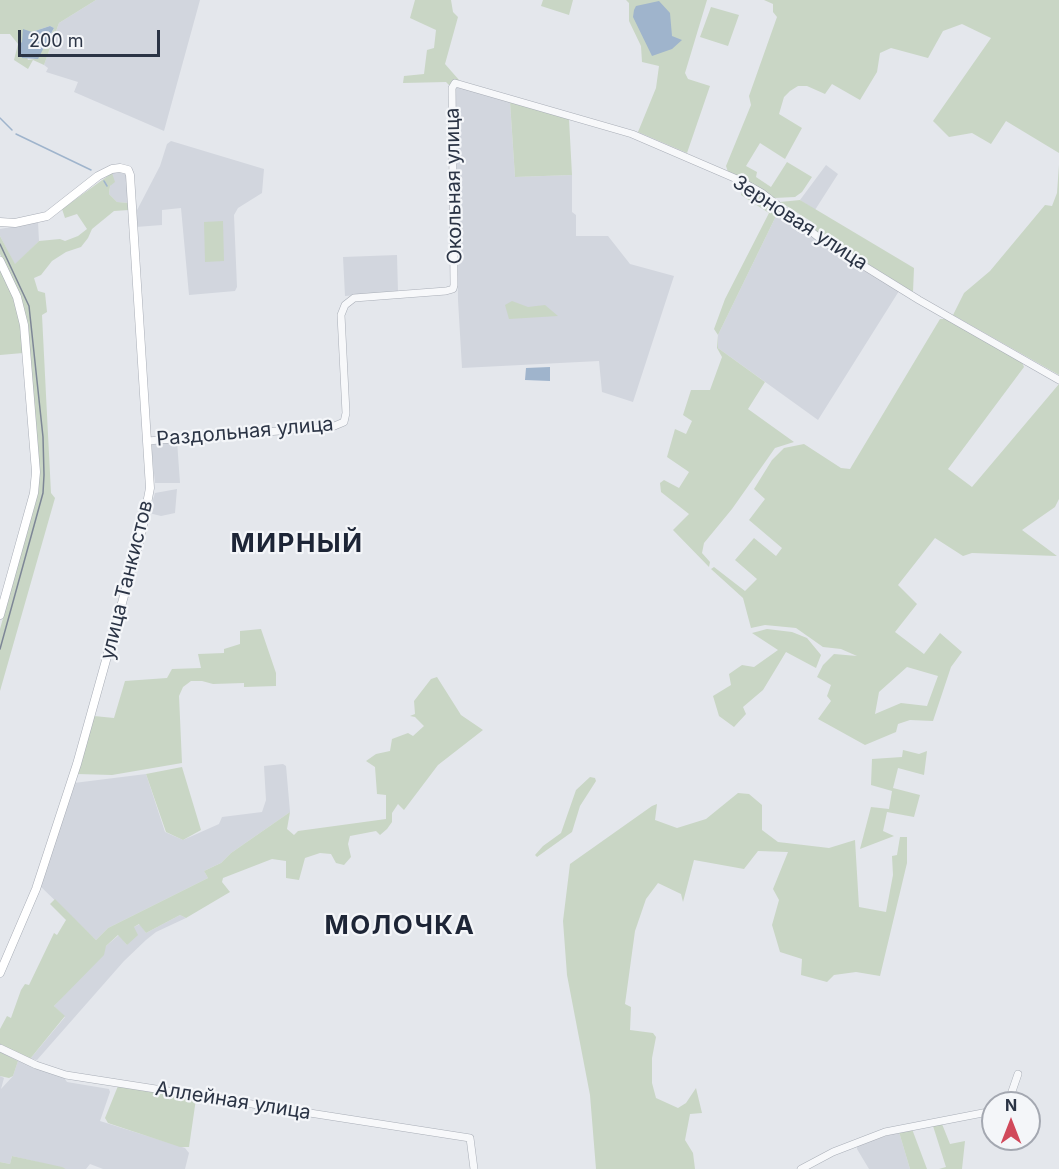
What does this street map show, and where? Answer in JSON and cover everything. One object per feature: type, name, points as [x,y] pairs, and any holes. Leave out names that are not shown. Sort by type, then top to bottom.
[{"type":"main road","name":"улица Танкистов","points":[[0,222],[15,223],[46,216],[98,176],[112,169],[128,170],[149,500],[100,683],[36,889],[0,973]]},
{"type":"main road","points":[[0,261],[21,308],[31,388],[36,472],[34,493],[0,615]]},
{"type":"street","name":"Окольная улица","points":[[344,422],[346,413],[341,315],[345,305],[354,298],[453,289],[455,281],[452,88],[455,83]]},
{"type":"street","name":"Зерновая улица","points":[[455,83],[632,134],[739,180],[762,193],[801,225],[919,300],[1059,380]]},
{"type":"street","name":"Раздольная улица","points":[[147,441],[332,428],[344,422]]},
{"type":"street","name":"Аллейная улица","points":[[0,1048],[36,1065],[66,1075],[470,1138],[474,1169]]},
{"type":"street","points":[[1012,1091],[1018,1074]]},
{"type":"street","points":[[801,1169],[833,1152],[885,1132],[981,1114]]},
{"type":"shaded area","points":[[96,0],[200,0],[164,131],[74,92],[78,82],[46,72],[48,68],[44,65],[59,23]]},
{"type":"shaded area","points":[[455,86],[510,102],[515,177],[572,175],[572,212],[576,215],[576,236],[608,236],[630,264],[674,276],[633,402],[602,392],[599,361],[462,368],[458,300]]},
{"type":"shaded area","points":[[171,141],[264,169],[262,193],[238,208],[234,215],[237,287],[235,291],[189,295],[181,208],[162,210],[162,225],[136,227],[135,214],[160,166],[167,144]]},
{"type":"shaded area","points":[[826,165],[838,174],[815,210],[800,200]]},
{"type":"shaded area","points":[[119,171],[126,173],[128,177],[129,203],[117,202],[109,194],[112,173]]},
{"type":"shaded area","points":[[777,214],[899,291],[818,420],[718,348],[718,335]]},
{"type":"shaded area","points":[[38,222],[39,241],[15,265],[0,236],[0,229]]},
{"type":"shaded area","points":[[397,255],[398,292],[345,296],[343,257]]},
{"type":"shaded area","points":[[177,441],[180,483],[155,483],[151,445]]},
{"type":"shaded area","points":[[177,489],[175,513],[161,516],[149,513],[155,493]]},
{"type":"shaded area","points":[[283,764],[286,766],[290,812],[231,853],[221,863],[204,871],[208,878],[108,928],[96,940],[39,885],[74,783],[146,774],[165,832],[183,840],[219,824],[222,817],[262,812],[266,800],[264,766]]},
{"type":"shaded area","points":[[180,915],[186,918],[156,932],[146,940],[124,961],[37,1060],[30,1059],[65,1017],[54,1006],[106,946],[119,935],[127,945],[134,927],[140,924],[146,933]]},
{"type":"shaded area","points":[[18,1061],[63,1076],[67,1082],[109,1089],[100,1121],[185,1148],[189,1153],[185,1169],[103,1169],[90,1164],[86,1169],[66,1169],[12,1156],[10,1164],[0,1162],[0,1076],[4,1078],[1,1089],[13,1076]]},
{"type":"shaded area","points":[[899,1132],[910,1169],[869,1169],[857,1145]]},
{"type":"green space","points":[[0,0],[96,0],[59,23],[44,65],[33,60],[28,69],[14,60],[18,44],[10,34],[0,34]],"holes":[[[50,26],[54,28],[47,43],[34,59],[28,60],[22,42],[32,32]]]},
{"type":"green space","points":[[415,0],[451,0],[453,12],[458,17],[445,64],[459,80],[449,85],[446,82],[403,83],[404,76],[424,74],[427,50],[434,48],[436,30],[410,18]]},
{"type":"green space","points":[[543,0],[573,0],[569,15],[541,6]]},
{"type":"green space","points":[[626,0],[707,0],[685,73],[688,79],[710,86],[687,153],[638,132],[656,88],[659,66],[642,62],[641,46],[629,21],[629,3]]},
{"type":"green space","points":[[764,0],[1059,0],[1059,153],[1006,121],[991,144],[972,133],[949,137],[933,121],[991,38],[962,24],[943,31],[928,58],[891,48],[880,53],[877,72],[860,100],[832,84],[825,94],[807,86],[798,86],[790,91],[784,97],[779,114],[802,128],[785,159],[760,143],[746,166],[757,172],[756,177],[771,187],[787,162],[812,177],[802,192],[795,197],[774,198],[728,172],[726,166],[751,105],[749,96],[777,17],[773,12],[773,4]]},
{"type":"green space","points":[[711,7],[739,15],[728,46],[700,37]]},
{"type":"green space","points":[[510,102],[569,119],[572,175],[515,177]]},
{"type":"green space","points":[[1059,165],[1059,375],[953,315],[964,293],[990,271],[1045,205],[1052,206],[1057,193]]},
{"type":"green space","points":[[112,173],[115,182],[110,186],[109,194],[117,202],[129,203],[129,210],[114,211],[92,229],[81,247],[66,252],[52,261],[41,275],[34,278],[38,291],[45,293],[47,312],[42,315],[51,493],[55,498],[0,691],[0,629],[37,497],[39,476],[27,324],[17,289],[0,254],[0,236],[15,264],[39,241],[60,239],[65,241],[78,236],[87,229],[77,214],[65,218],[62,209]]},
{"type":"green space","points":[[744,185],[778,207],[777,214],[718,335],[714,329],[725,299],[769,213],[741,195]]},
{"type":"green space","points":[[800,200],[914,268],[913,292],[812,229],[812,222],[780,202]]},
{"type":"green space","points":[[223,221],[224,261],[205,262],[204,222]]},
{"type":"green space","points":[[0,269],[18,308],[23,353],[0,355]]},
{"type":"green space","points":[[512,301],[528,307],[545,305],[558,316],[509,319],[505,305]]},
{"type":"green space","points":[[940,319],[946,319],[1021,360],[1024,367],[948,469],[972,487],[1059,384],[1059,499],[1055,507],[1022,530],[1057,556],[972,553],[963,556],[935,538],[898,585],[917,604],[895,632],[924,654],[940,633],[962,652],[951,667],[933,721],[910,720],[898,724],[896,732],[865,745],[818,719],[831,701],[827,696],[831,685],[817,677],[823,665],[834,654],[857,656],[841,649],[823,647],[796,628],[765,625],[751,628],[743,598],[711,569],[714,567],[745,591],[757,579],[735,560],[754,538],[776,556],[782,548],[749,520],[765,499],[754,489],[772,460],[784,448],[804,444],[841,468],[850,469]],"holes":[[[907,667],[938,676],[927,706],[901,703],[875,714],[879,692]]]},
{"type":"green space","points":[[718,335],[718,348],[765,382],[748,409],[794,442],[775,448],[732,509],[704,543],[702,553],[710,562],[709,567],[673,530],[689,514],[661,492],[660,483],[664,480],[679,488],[689,472],[667,457],[675,429],[686,434],[692,421],[683,415],[691,390],[710,390],[722,357],[717,348]]},
{"type":"green space","points":[[261,629],[276,673],[276,686],[244,687],[244,683],[213,684],[191,681],[183,687],[179,696],[182,763],[112,775],[77,774],[94,716],[114,718],[125,681],[167,678],[172,669],[201,668],[198,654],[224,653],[224,649],[240,644],[240,631]]},
{"type":"green space","points":[[767,629],[792,632],[807,638],[821,655],[816,668],[786,652],[763,690],[743,707],[746,714],[734,727],[719,716],[713,696],[731,685],[729,674],[742,665],[754,667],[778,650],[752,633]]},
{"type":"green space","points":[[437,677],[461,715],[483,730],[438,765],[404,810],[398,804],[392,813],[392,822],[380,835],[376,831],[350,836],[348,844],[351,857],[344,865],[336,863],[331,854],[320,853],[305,858],[299,880],[286,878],[286,861],[272,859],[223,878],[222,882],[230,892],[186,918],[180,915],[146,933],[139,924],[134,927],[138,935],[127,945],[118,935],[106,946],[104,955],[54,1006],[65,1016],[30,1059],[0,1045],[0,1029],[7,1016],[11,1018],[21,990],[25,984],[29,985],[54,933],[57,935],[66,920],[50,904],[55,899],[96,940],[108,928],[208,878],[204,871],[221,863],[231,853],[290,812],[287,829],[294,835],[298,831],[386,819],[386,795],[377,794],[375,767],[366,761],[376,754],[390,751],[392,739],[408,733],[413,736],[424,726],[415,717],[410,716],[415,714],[414,701],[431,679]]},
{"type":"green space","points":[[903,750],[919,754],[927,751],[924,775],[898,768],[893,788],[920,795],[914,817],[887,812],[883,831],[894,836],[860,849],[871,807],[889,809],[892,791],[871,785],[872,759],[902,757]]},
{"type":"green space","points":[[182,767],[201,830],[183,840],[166,832],[146,774]]},
{"type":"green space","points":[[590,777],[595,778],[596,781],[580,806],[572,832],[537,857],[535,855],[543,846],[561,833],[576,790]]},
{"type":"green space","points":[[738,793],[749,794],[762,805],[762,830],[778,842],[829,848],[855,840],[859,907],[886,912],[893,875],[892,856],[897,855],[900,837],[907,837],[907,863],[880,976],[856,972],[834,975],[827,982],[801,975],[802,959],[780,952],[772,925],[779,900],[773,889],[788,852],[758,851],[744,869],[694,860],[683,902],[681,894],[658,883],[646,899],[635,931],[625,1004],[631,1007],[630,1030],[653,1033],[656,1037],[652,1058],[652,1083],[656,1098],[678,1108],[686,1103],[696,1088],[702,1113],[690,1114],[685,1140],[693,1153],[695,1169],[596,1169],[590,1095],[567,975],[563,921],[570,864],[652,806],[657,804],[655,820],[677,828],[706,819]]},
{"type":"green space","points":[[0,1052],[18,1061],[13,1076],[9,1078],[0,1076]]},
{"type":"green space","points":[[118,1086],[196,1099],[189,1147],[180,1147],[108,1123],[105,1118]]},
{"type":"green space","points":[[942,1124],[950,1144],[965,1141],[962,1169],[939,1169],[946,1167],[933,1126]]},
{"type":"green space","points":[[912,1129],[927,1169],[910,1169],[899,1132]]},
{"type":"green space","points":[[12,1156],[66,1169],[0,1169],[0,1162],[10,1164]]},
{"type":"water","points":[[659,1],[670,13],[672,36],[682,40],[672,49],[652,56],[633,17],[636,6]]},
{"type":"water","points":[[50,26],[54,28],[38,59],[22,58],[19,45],[22,42],[23,29],[32,32]]},
{"type":"water","points":[[550,367],[550,381],[525,380],[526,368]]},
{"type":"waterway","points":[[0,118],[12,130]]},
{"type":"waterway","points":[[16,134],[91,170]]},
{"type":"waterway","points":[[104,181],[107,186]]},
{"type":"tram line","points":[[0,244],[29,306],[43,437],[44,475],[43,493],[0,649]]},
{"type":"district","name":"МИРНЫЙ","points":[[297,544]]},
{"type":"district","name":"МОЛОЧКА","points":[[400,926]]}]
